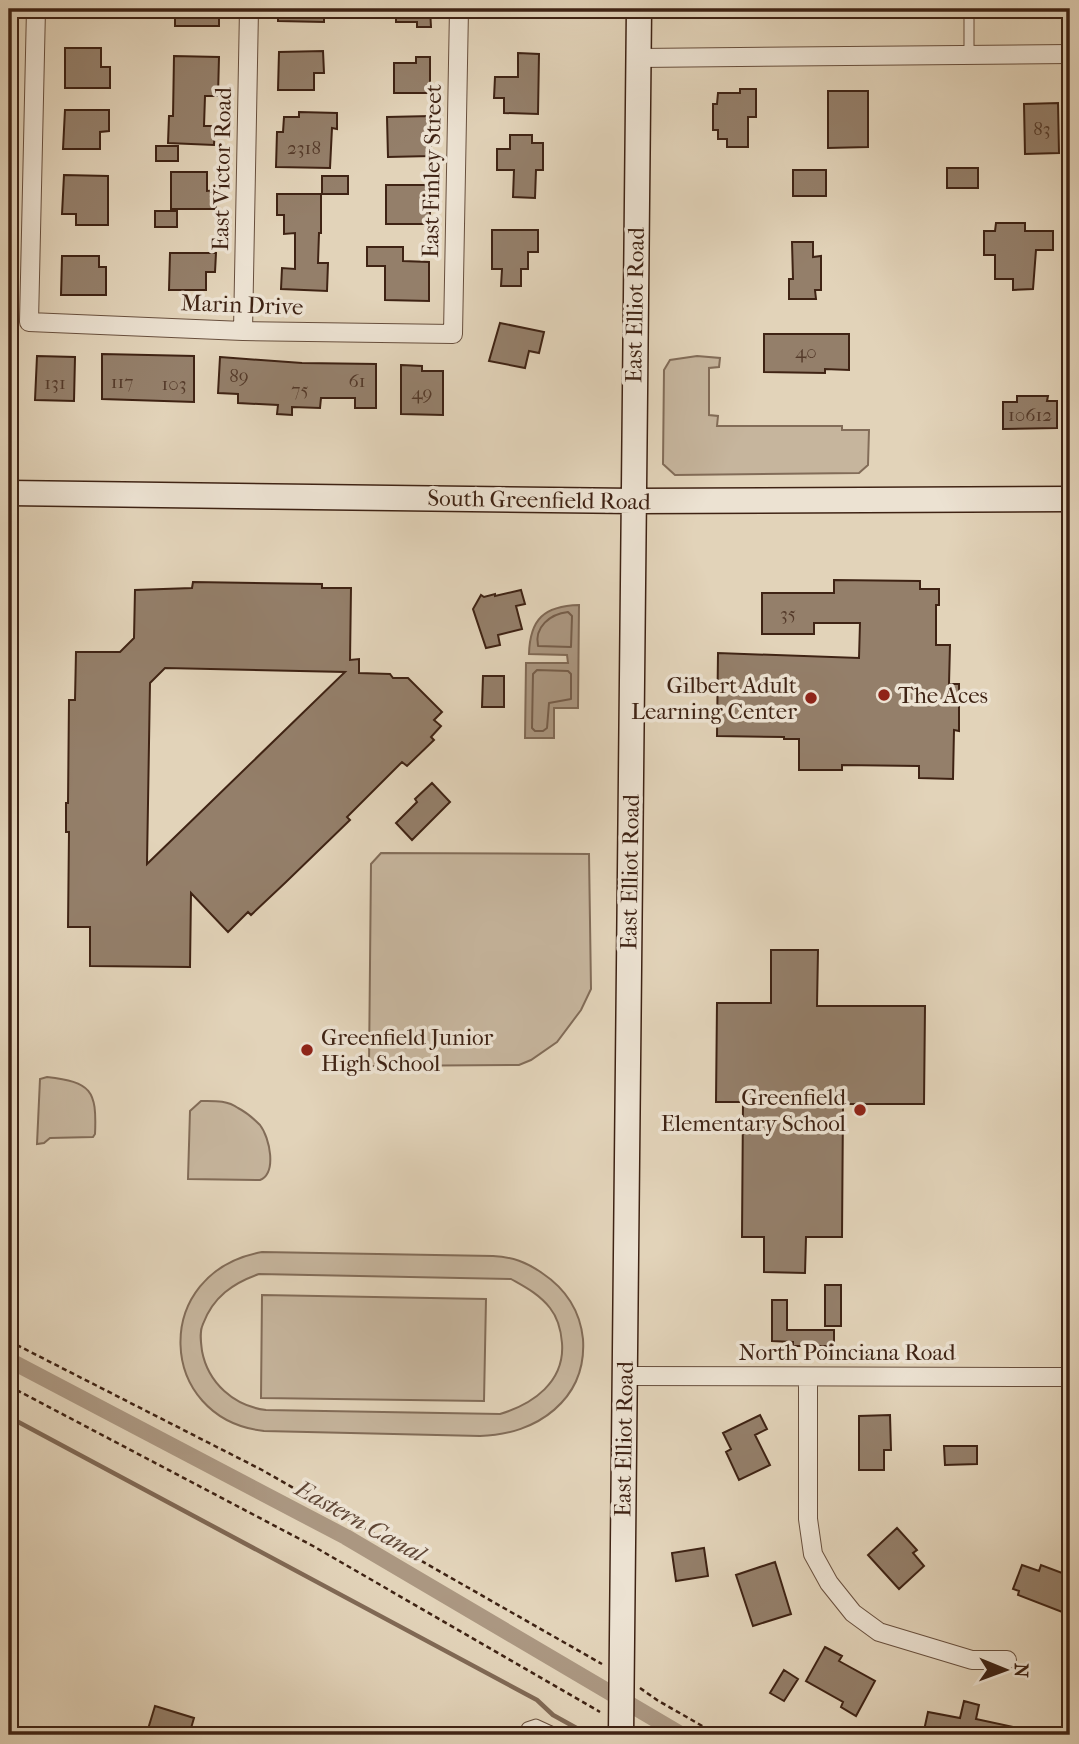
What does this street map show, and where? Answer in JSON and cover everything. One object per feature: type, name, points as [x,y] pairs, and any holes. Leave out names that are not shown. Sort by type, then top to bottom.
[{"type":"main road","name":"East Elliot Road","points":[[621,1725],[639,9]]},
{"type":"main road","name":"South Greenfield Road","points":[[9,493],[634,501],[1070,499]]},
{"type":"street","name":"Marin Drive","points":[[36,9],[29,322],[243,331],[453,334]]},
{"type":"street","name":"East Victor Road","points":[[243,331],[249,9]]},
{"type":"street","name":"East Finley Street","points":[[453,334],[459,9]]},
{"type":"street","points":[[639,58],[1070,54]]},
{"type":"street","name":"North Poinciana Road","points":[[625,1376],[1070,1377]]},
{"type":"street","points":[[808,1377],[808,1519],[813,1554],[828,1583],[853,1614],[879,1632],[972,1660],[1007,1661]]},
{"type":"lane","points":[[969,9],[969,55]]},
{"type":"lane","points":[[522,1735],[527,1727],[536,1724],[560,1735]]},
{"type":"path","points":[[9,1341],[262,1470],[718,1735]]},
{"type":"path","points":[[9,1386],[313,1546],[621,1725]]},
{"type":"shaded area","points":[[697,356],[720,358],[719,367],[709,368],[709,415],[718,416],[717,426],[842,426],[842,430],[869,430],[868,465],[859,473],[675,475],[663,464],[664,370],[670,360]]},
{"type":"shaded area","points":[[381,853],[589,854],[591,989],[581,1010],[557,1042],[519,1065],[369,1066],[371,864]]},
{"type":"shaded area","points":[[47,1077],[73,1082],[88,1091],[95,1107],[93,1137],[50,1138],[37,1144],[40,1079]]},
{"type":"shaded area","points":[[201,1101],[229,1104],[260,1125],[267,1138],[270,1163],[269,1170],[260,1180],[188,1179],[190,1111]]},
{"type":"shaded area","points":[[262,1252],[493,1256],[519,1261],[551,1279],[565,1293],[575,1310],[583,1339],[582,1360],[577,1379],[567,1396],[539,1421],[501,1434],[480,1436],[264,1431],[228,1421],[202,1401],[186,1374],[180,1344],[185,1314],[200,1287],[226,1265]],"holes":[[[259,1274],[511,1279],[537,1295],[553,1312],[561,1333],[562,1357],[552,1380],[544,1389],[524,1404],[500,1414],[254,1408],[224,1391],[216,1383],[205,1363],[201,1330],[207,1314],[225,1292]]]},
{"type":"shaded area","points":[[262,1295],[486,1299],[484,1401],[261,1398]]},
{"type":"water","points":[[579,605],[578,708],[554,708],[554,738],[525,738],[526,663],[568,663],[567,655],[529,654],[532,632],[536,623],[548,612]]},
{"type":"building","points":[[175,9],[219,9],[219,26],[175,26]]},
{"type":"building","points":[[278,9],[324,9],[324,22],[278,21]]},
{"type":"building","points":[[396,9],[430,9],[431,27],[417,27],[417,22],[396,22]]},
{"type":"building","points":[[65,48],[101,48],[101,67],[110,67],[110,88],[65,88]]},
{"type":"building","points":[[323,51],[324,73],[314,73],[314,90],[278,90],[279,52]]},
{"type":"building","points":[[518,53],[539,54],[538,114],[504,113],[504,98],[494,98],[495,77],[518,77]]},
{"type":"building","points":[[174,56],[219,57],[218,96],[205,96],[204,126],[215,126],[214,145],[168,143],[169,116],[173,116]]},
{"type":"building","points":[[416,57],[430,57],[430,93],[394,93],[394,63],[416,63]]},
{"type":"building","points":[[740,89],[756,89],[756,117],[748,117],[748,147],[727,147],[727,139],[718,139],[718,130],[713,130],[713,104],[717,104],[718,93],[740,93]]},
{"type":"building","points":[[828,91],[868,91],[868,147],[828,148]]},
{"type":"building","points":[[1058,103],[1059,153],[1025,154],[1024,104]]},
{"type":"building","points":[[65,110],[109,110],[109,131],[100,132],[100,149],[63,149]]},
{"type":"building","points":[[299,112],[337,113],[337,129],[332,128],[330,168],[276,167],[277,132],[283,132],[284,117],[299,117]]},
{"type":"building","points":[[431,116],[431,156],[388,157],[387,117]]},
{"type":"building","points":[[510,135],[532,135],[532,143],[543,143],[543,170],[536,170],[535,198],[513,197],[514,170],[497,170],[497,149],[510,149]]},
{"type":"building","points":[[156,146],[178,146],[178,161],[156,161]]},
{"type":"building","points":[[947,168],[978,168],[978,188],[947,188]]},
{"type":"building","points":[[793,170],[826,170],[826,196],[793,196]]},
{"type":"building","points":[[171,172],[207,172],[207,191],[216,190],[216,209],[171,209]]},
{"type":"building","points":[[64,175],[108,176],[108,225],[76,225],[76,214],[62,214]]},
{"type":"building","points":[[322,176],[348,176],[348,194],[322,194]]},
{"type":"building","points":[[386,185],[430,185],[430,224],[386,224]]},
{"type":"building","points":[[277,194],[321,194],[318,263],[328,263],[327,291],[281,289],[282,268],[295,269],[295,233],[284,234],[284,215],[277,215]]},
{"type":"building","points":[[155,211],[177,211],[177,227],[155,227]]},
{"type":"building","points":[[996,223],[1025,223],[1025,231],[1053,231],[1053,250],[1036,250],[1033,289],[1013,290],[1013,279],[995,279],[995,255],[984,255],[984,231],[995,231]]},
{"type":"building","points":[[492,230],[538,230],[538,252],[528,252],[528,269],[521,269],[521,286],[501,286],[502,269],[492,269]]},
{"type":"building","points":[[792,242],[813,242],[813,257],[821,256],[821,290],[815,290],[816,299],[789,299],[789,279],[793,279]]},
{"type":"building","points":[[367,247],[403,247],[403,261],[429,262],[429,301],[385,300],[385,266],[367,266]]},
{"type":"building","points":[[170,253],[216,253],[215,272],[206,272],[206,290],[169,290]]},
{"type":"building","points":[[62,256],[99,256],[99,267],[106,267],[106,295],[61,295]]},
{"type":"building","points":[[500,323],[544,332],[539,353],[529,351],[525,368],[489,361]]},
{"type":"building","points":[[764,334],[849,334],[849,370],[825,369],[825,373],[764,372]]},
{"type":"building","points":[[102,354],[194,356],[194,402],[102,399]]},
{"type":"building","points":[[37,356],[75,357],[74,401],[35,400]]},
{"type":"building","points":[[220,357],[302,363],[376,364],[376,408],[355,408],[355,398],[321,398],[320,408],[292,407],[292,415],[277,414],[278,405],[238,403],[238,394],[218,393]]},
{"type":"building","points":[[401,365],[422,366],[422,371],[443,371],[443,415],[401,414]]},
{"type":"building","points":[[1017,396],[1048,396],[1047,401],[1057,401],[1057,428],[1003,429],[1003,402],[1017,402]]},
{"type":"building","points":[[834,580],[920,581],[920,589],[939,589],[939,605],[936,605],[936,645],[950,645],[949,684],[959,684],[959,731],[954,730],[953,779],[919,778],[919,766],[842,765],[842,770],[799,770],[799,739],[717,736],[718,653],[859,658],[860,623],[814,623],[814,634],[762,634],[762,593],[834,593]]},
{"type":"building","points":[[193,582],[322,584],[322,588],[351,588],[350,660],[359,659],[359,673],[390,674],[393,678],[408,678],[442,712],[434,720],[441,726],[431,737],[434,740],[407,766],[402,762],[347,817],[350,820],[251,915],[248,912],[228,932],[191,893],[190,967],[90,966],[90,927],[68,927],[69,832],[66,832],[66,803],[69,700],[75,700],[76,652],[120,652],[134,638],[135,590],[192,588]],"holes":[[[165,668],[345,672],[147,864],[150,683]]]},
{"type":"building","points":[[521,590],[525,604],[516,606],[522,629],[498,635],[500,645],[486,648],[473,609],[481,595],[495,596]]},
{"type":"building","points":[[483,676],[504,676],[504,707],[482,707]]},
{"type":"building","points":[[432,783],[450,802],[412,840],[396,823]]},
{"type":"building","points":[[771,950],[818,950],[817,1006],[925,1006],[924,1104],[843,1104],[842,1237],[806,1237],[805,1273],[764,1272],[764,1237],[742,1237],[743,1102],[716,1102],[717,1003],[771,1003]]},
{"type":"building","points":[[825,1285],[841,1285],[841,1326],[825,1326]]},
{"type":"building","points":[[772,1300],[787,1300],[787,1330],[834,1330],[834,1346],[793,1346],[793,1342],[772,1341]]},
{"type":"building","points":[[760,1415],[767,1429],[755,1435],[770,1465],[739,1480],[726,1452],[731,1449],[723,1433]]},
{"type":"building","points":[[890,1415],[891,1450],[884,1450],[884,1470],[859,1470],[859,1416]]},
{"type":"building","points":[[944,1446],[977,1446],[977,1464],[945,1465]]},
{"type":"building","points":[[897,1528],[917,1550],[913,1553],[924,1566],[899,1589],[868,1555]]},
{"type":"building","points":[[704,1548],[708,1576],[676,1581],[672,1553]]},
{"type":"building","points":[[775,1562],[791,1614],[753,1626],[736,1575]]},
{"type":"building","points":[[1022,1565],[1039,1571],[1041,1565],[1070,1576],[1070,1615],[1018,1595],[1019,1591],[1013,1589]]},
{"type":"building","points":[[825,1647],[842,1656],[839,1661],[875,1681],[856,1716],[841,1707],[843,1702],[806,1681]]},
{"type":"building","points":[[784,1670],[798,1679],[784,1701],[770,1693]]},
{"type":"building","points":[[964,1701],[979,1705],[976,1719],[1027,1730],[1027,1735],[923,1735],[928,1712],[960,1718]]},
{"type":"building","points":[[155,1706],[194,1718],[189,1735],[156,1735],[157,1732],[148,1729]]},
{"type":"waterway","name":"Eastern Canal","points":[[9,1360],[346,1537],[682,1735]]},
{"type":"waterway","points":[[9,1417],[537,1700],[553,1715],[589,1735]]},
{"type":"place","name":"The Aces","points":[[884,695]]},
{"type":"place","name":"Gilbert Adult Learning Center","points":[[811,698]]},
{"type":"place","name":"Greenfield Junior High School","points":[[307,1050]]},
{"type":"place","name":"Greenfield Elementary School","points":[[860,1110]]}]
